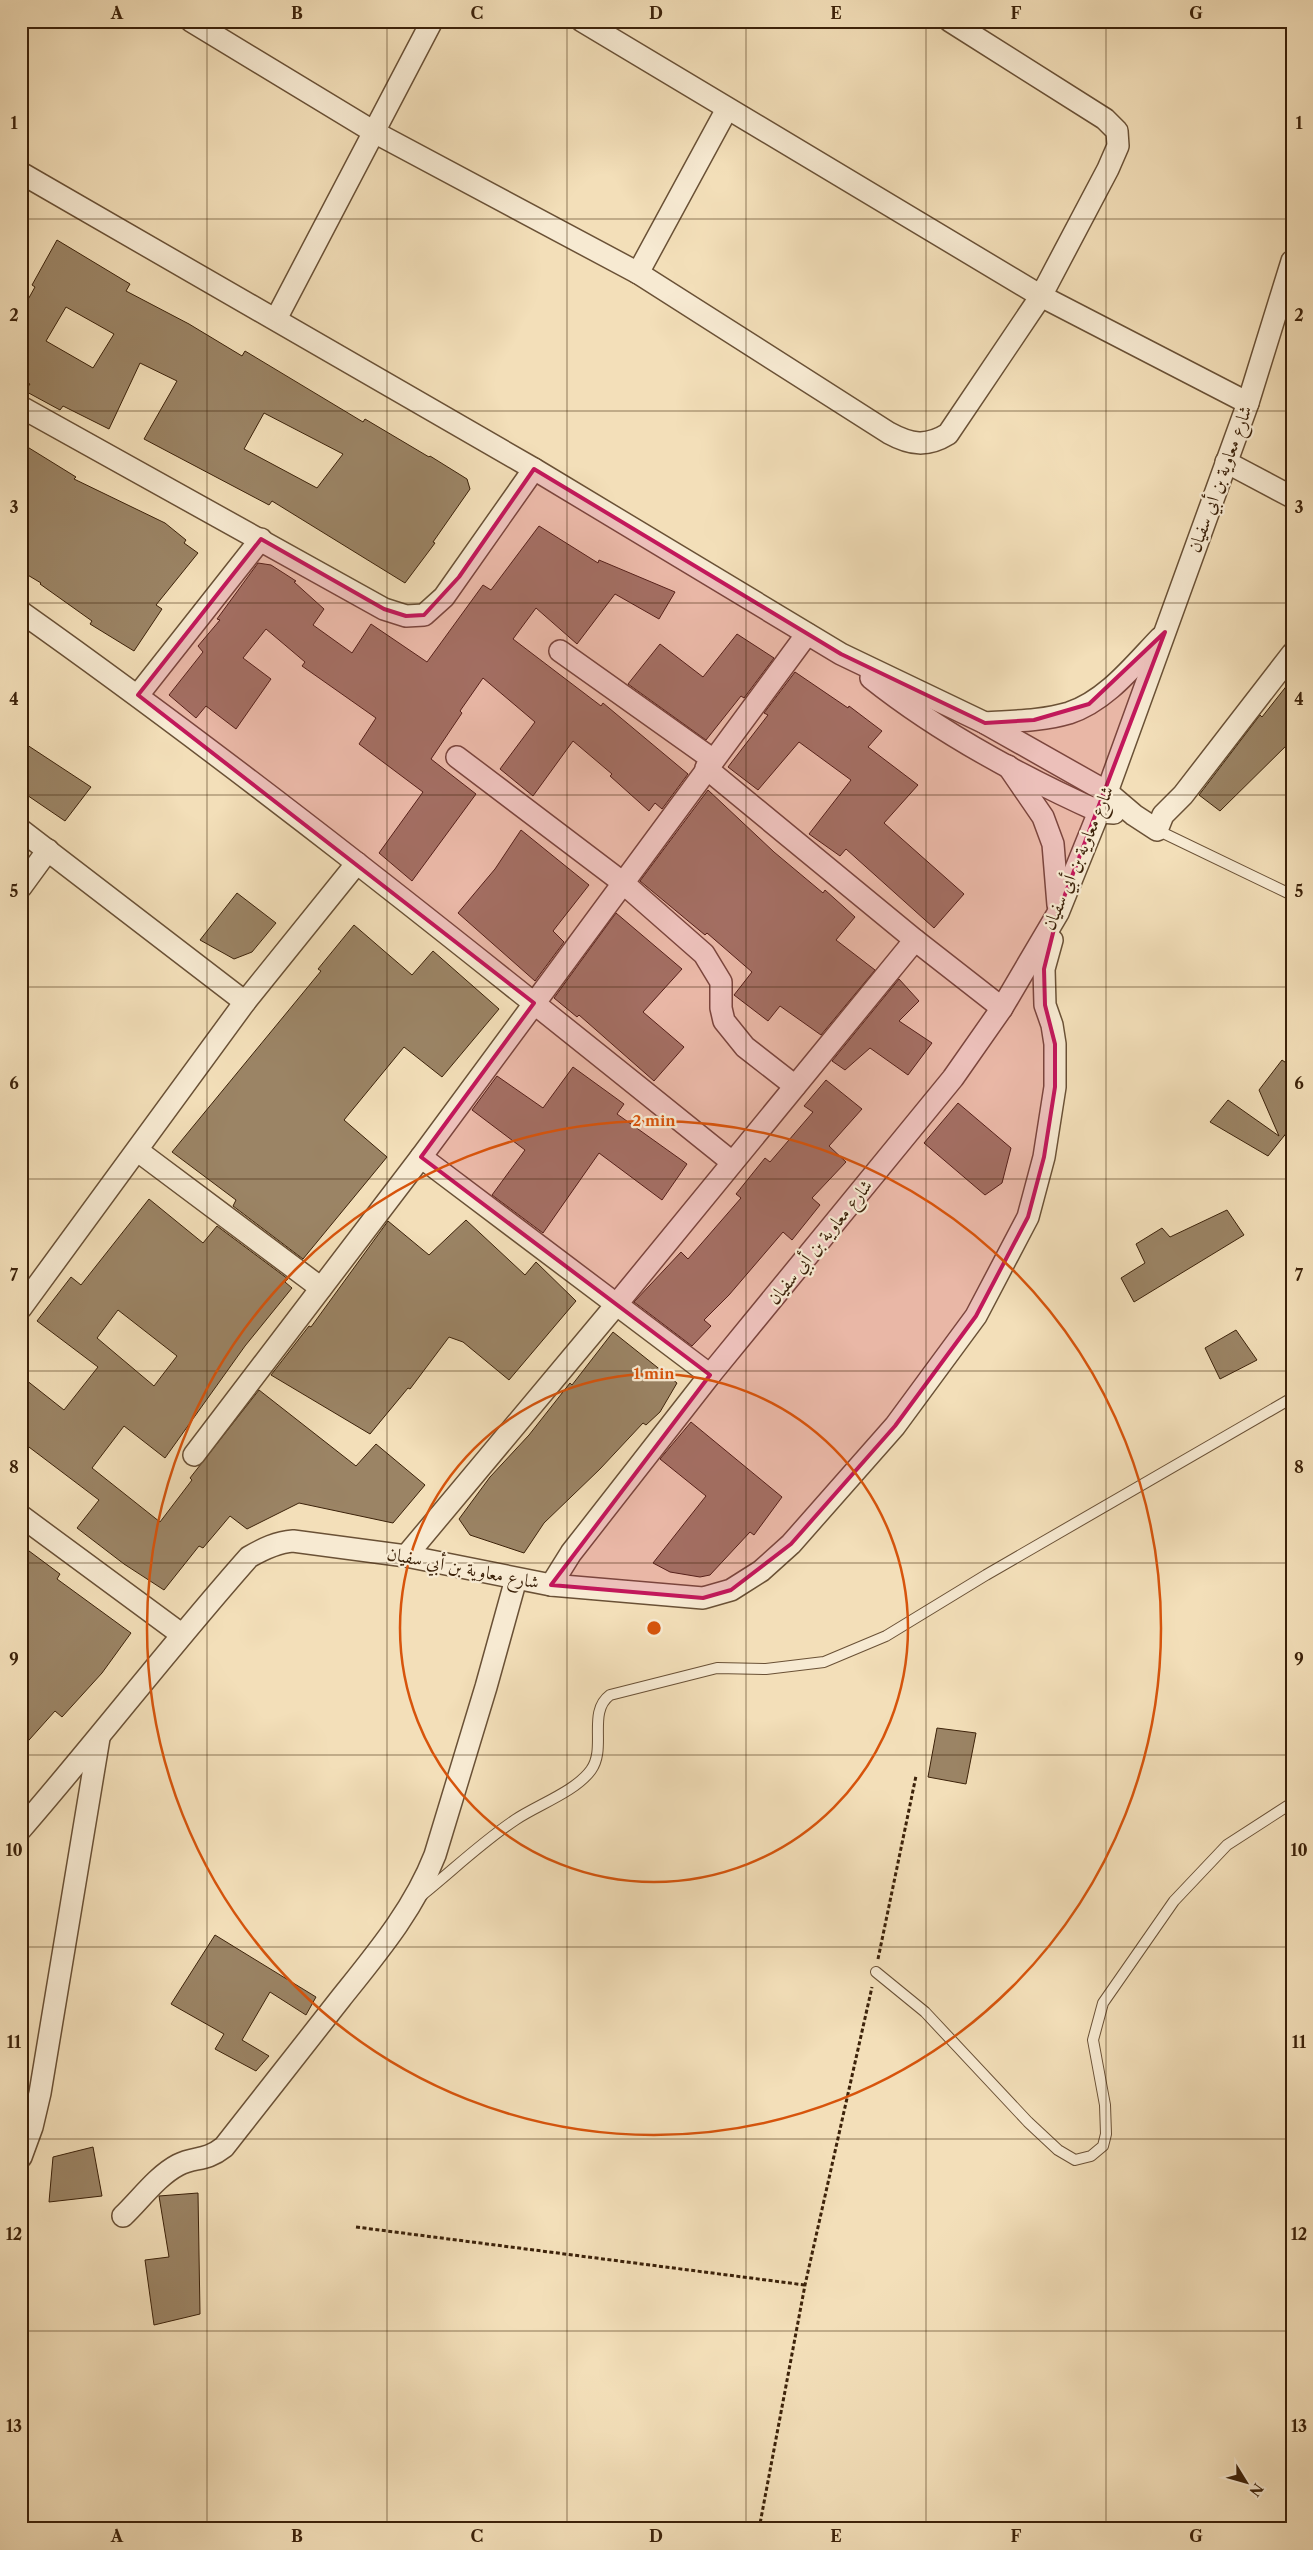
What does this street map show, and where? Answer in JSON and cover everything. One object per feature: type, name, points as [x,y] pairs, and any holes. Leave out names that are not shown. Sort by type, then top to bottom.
[{"type":"street","points":[[191,21],[374,132],[638,273],[889,433],[914,444],[937,440],[948,434],[1041,296],[1108,169],[1118,146],[1117,131],[1105,118],[950,21]]},
{"type":"street","points":[[276,319],[432,21]]},
{"type":"street","points":[[582,21],[1041,296],[1248,403]]},
{"type":"street","points":[[638,273],[727,109]]},
{"type":"street","points":[[21,173],[534,469],[842,654],[985,723],[1104,802]]},
{"type":"street","name":"شارع معاوية بن أبي سفيان","points":[[21,1829],[99,1738],[181,1634],[249,1556],[272,1546],[293,1541],[406,1556],[551,1585],[571,1553],[710,1375],[953,1078],[1002,1008],[1058,913],[1104,802],[1248,403],[1292,261]]},
{"type":"street","points":[[21,407],[384,609],[406,616],[424,614],[444,597],[460,577],[534,469]]},
{"type":"street","points":[[1226,462],[1292,497]]},
{"type":"street","points":[[138,695],[260,539]]},
{"type":"street","points":[[21,612],[138,695],[357,863],[732,1162]]},
{"type":"street","points":[[985,723],[1034,720],[1069,713],[1089,704],[1128,671],[1165,632]]},
{"type":"street","points":[[194,1455],[421,1156],[709,764],[807,634]]},
{"type":"street","points":[[560,651],[709,764],[915,940],[1002,1008]]},
{"type":"street","points":[[842,654],[888,692],[959,739],[1008,766],[1104,802],[1134,815],[1157,830],[1164,815],[1183,795],[1292,654]]},
{"type":"street","points":[[457,757],[622,882],[704,954],[721,982],[721,1008],[724,1021],[745,1047],[795,1086]]},
{"type":"street","points":[[551,1585],[703,1598],[731,1590],[761,1571],[791,1544],[895,1426],[976,1316],[1028,1217],[1044,1157],[1055,1087],[1055,1044],[1052,1025],[1045,1005],[1044,969],[1058,913],[1054,844],[1043,816],[1008,766]]},
{"type":"street","points":[[21,830],[245,1002]]},
{"type":"street","points":[[21,887],[48,850]]},
{"type":"street","points":[[21,1308],[138,1151],[245,1002],[357,863]]},
{"type":"street","points":[[406,1556],[616,1306],[915,940]]},
{"type":"street","points":[[138,1151],[321,1288]]},
{"type":"street","points":[[421,1156],[616,1306],[710,1375]]},
{"type":"street","points":[[21,1516],[181,1634]]},
{"type":"street","points":[[123,2216],[176,2166],[190,2160],[201,2160],[214,2156],[224,2147],[377,1952],[413,1902],[426,1878],[435,1855],[486,1687],[516,1579]]},
{"type":"street","points":[[21,2157],[32,2127],[40,2093],[99,1738]]},
{"type":"lane","points":[[1157,830],[1292,895]]},
{"type":"lane","points":[[413,1902],[514,1820],[579,1782],[591,1770],[596,1760],[599,1709],[603,1700],[610,1695],[716,1668],[766,1669],[824,1662],[886,1636],[1147,1480],[1292,1398]]},
{"type":"lane","points":[[876,1972],[925,2012],[1028,2122],[1058,2150],[1075,2160],[1091,2156],[1103,2146],[1106,2134],[1105,2105],[1093,2040],[1103,2003],[1174,1901],[1227,1844],[1292,1803]]},
{"type":"path","points":[[759,2529],[805,2285],[876,1972],[916,1776]]},
{"type":"path","points":[[356,2227],[805,2285]]},
{"type":"highlighted area","points":[[534,469],[841,654],[985,723],[1034,720],[1089,704],[1165,632],[1058,913],[1044,969],[1045,1005],[1055,1044],[1055,1087],[1044,1157],[1028,1217],[976,1316],[895,1426],[791,1544],[731,1590],[703,1598],[551,1585],[710,1375],[421,1157],[534,1003],[138,695],[261,539],[384,609],[406,616],[424,615],[459,577]]},
{"type":"building","points":[[57,240],[130,284],[126,291],[189,324],[242,356],[245,351],[363,422],[365,419],[430,456],[467,479],[470,489],[433,542],[435,543],[405,583],[272,501],[269,505],[144,439],[177,381],[140,363],[109,429],[63,406],[60,410],[25,391],[30,384],[21,380],[21,312],[35,287],[32,285]],"holes":[[[66,307],[114,334],[93,368],[46,341]],[[264,413],[343,454],[317,488],[244,449]]]},
{"type":"building","points":[[21,443],[76,477],[74,479],[165,523],[186,540],[184,543],[198,553],[156,605],[162,609],[134,651],[90,624],[92,621],[41,583],[21,571]]},
{"type":"building","points":[[539,526],[598,563],[599,560],[675,592],[659,619],[615,594],[577,644],[536,608],[513,639],[601,706],[603,703],[688,774],[662,809],[655,803],[649,811],[610,776],[612,774],[573,741],[533,796],[500,769],[535,722],[483,678],[460,711],[462,713],[431,759],[476,794],[412,881],[379,853],[423,792],[359,744],[376,718],[302,666],[305,662],[266,629],[243,658],[271,679],[236,729],[206,706],[196,718],[169,695],[203,652],[198,646],[220,620],[217,619],[258,563],[271,565],[296,581],[294,582],[324,609],[313,625],[352,653],[371,624],[427,662],[483,585],[491,590]]},
{"type":"building","points":[[737,634],[774,658],[744,698],[741,696],[706,740],[628,684],[660,644],[703,677]]},
{"type":"building","points":[[795,672],[848,708],[849,706],[882,731],[868,747],[918,785],[884,823],[964,894],[934,928],[846,849],[840,856],[809,834],[851,780],[799,742],[758,790],[728,767],[768,715],[764,713]]},
{"type":"building","points":[[1292,679],[1292,740],[1220,811],[1199,795],[1260,715],[1262,717]]},
{"type":"building","points":[[21,741],[91,787],[65,821],[21,791]]},
{"type":"building","points":[[708,790],[774,852],[823,893],[825,890],[855,917],[836,940],[875,970],[821,1035],[780,1006],[768,1021],[734,995],[752,972],[707,933],[705,935],[640,881]]},
{"type":"building","points":[[521,830],[589,885],[553,931],[564,942],[535,981],[458,913],[495,869]]},
{"type":"building","points":[[237,893],[276,923],[252,952],[234,959],[200,940]]},
{"type":"building","points":[[616,913],[682,969],[643,1012],[684,1047],[654,1081],[579,1015],[577,1017],[554,998]]},
{"type":"building","points":[[354,925],[412,975],[433,951],[499,1009],[442,1077],[404,1047],[344,1120],[387,1157],[303,1259],[233,1206],[236,1200],[172,1152],[321,971],[318,969]]},
{"type":"building","points":[[899,979],[919,1001],[899,1021],[932,1043],[908,1075],[870,1048],[845,1070],[832,1061]]},
{"type":"building","points":[[1282,1060],[1292,1067],[1292,1126],[1268,1156],[1210,1122],[1228,1100],[1279,1136],[1259,1090]]},
{"type":"building","points":[[573,1067],[624,1104],[617,1114],[687,1164],[662,1200],[599,1153],[543,1233],[492,1195],[525,1150],[472,1110],[497,1076],[543,1108]]},
{"type":"building","points":[[826,1080],[862,1109],[829,1146],[846,1162],[812,1198],[820,1205],[792,1240],[783,1232],[729,1295],[704,1320],[711,1326],[692,1346],[634,1302],[681,1252],[688,1259],[741,1198],[736,1194],[765,1158],[770,1162],[813,1112],[804,1106]]},
{"type":"building","points":[[958,1103],[1011,1148],[1002,1183],[985,1195],[924,1143]]},
{"type":"building","points":[[149,1199],[203,1243],[217,1226],[288,1279],[285,1282],[292,1288],[245,1346],[165,1458],[124,1426],[92,1468],[160,1522],[192,1480],[190,1478],[259,1390],[356,1466],[376,1444],[425,1485],[393,1523],[299,1503],[247,1529],[230,1516],[203,1548],[199,1546],[164,1590],[124,1564],[77,1528],[99,1500],[21,1441],[21,1376],[64,1410],[98,1367],[37,1321],[71,1277],[81,1285]],"holes":[[[118,1310],[177,1356],[154,1386],[97,1338]]]},
{"type":"building","points":[[1227,1210],[1244,1235],[1134,1302],[1121,1278],[1145,1263],[1136,1244],[1162,1228],[1170,1237]]},
{"type":"building","points":[[466,1220],[525,1275],[536,1262],[576,1301],[509,1380],[463,1342],[449,1337],[410,1389],[408,1388],[370,1434],[271,1375],[309,1326],[311,1327],[388,1221],[429,1255]]},
{"type":"building","points":[[1236,1330],[1257,1360],[1220,1379],[1205,1348]]},
{"type":"building","points":[[613,1332],[677,1383],[660,1412],[646,1425],[643,1423],[600,1469],[544,1523],[524,1553],[470,1535],[459,1519],[490,1477],[529,1435],[570,1383],[572,1385]]},
{"type":"building","points":[[691,1422],[782,1497],[754,1535],[750,1532],[710,1575],[700,1577],[670,1572],[653,1563],[706,1496],[660,1459]]},
{"type":"building","points":[[21,1545],[60,1574],[57,1579],[131,1633],[102,1673],[62,1717],[55,1711],[21,1749]]},
{"type":"building","points":[[937,1728],[976,1733],[966,1784],[928,1777]]},
{"type":"building","points":[[215,1935],[316,1997],[306,2015],[270,1992],[242,2040],[269,2056],[256,2071],[215,2049],[224,2034],[171,2004]]},
{"type":"building","points":[[93,2147],[102,2196],[49,2202],[53,2157]]},
{"type":"building","points":[[198,2193],[200,2314],[154,2325],[145,2260],[169,2257],[159,2196]]}]
